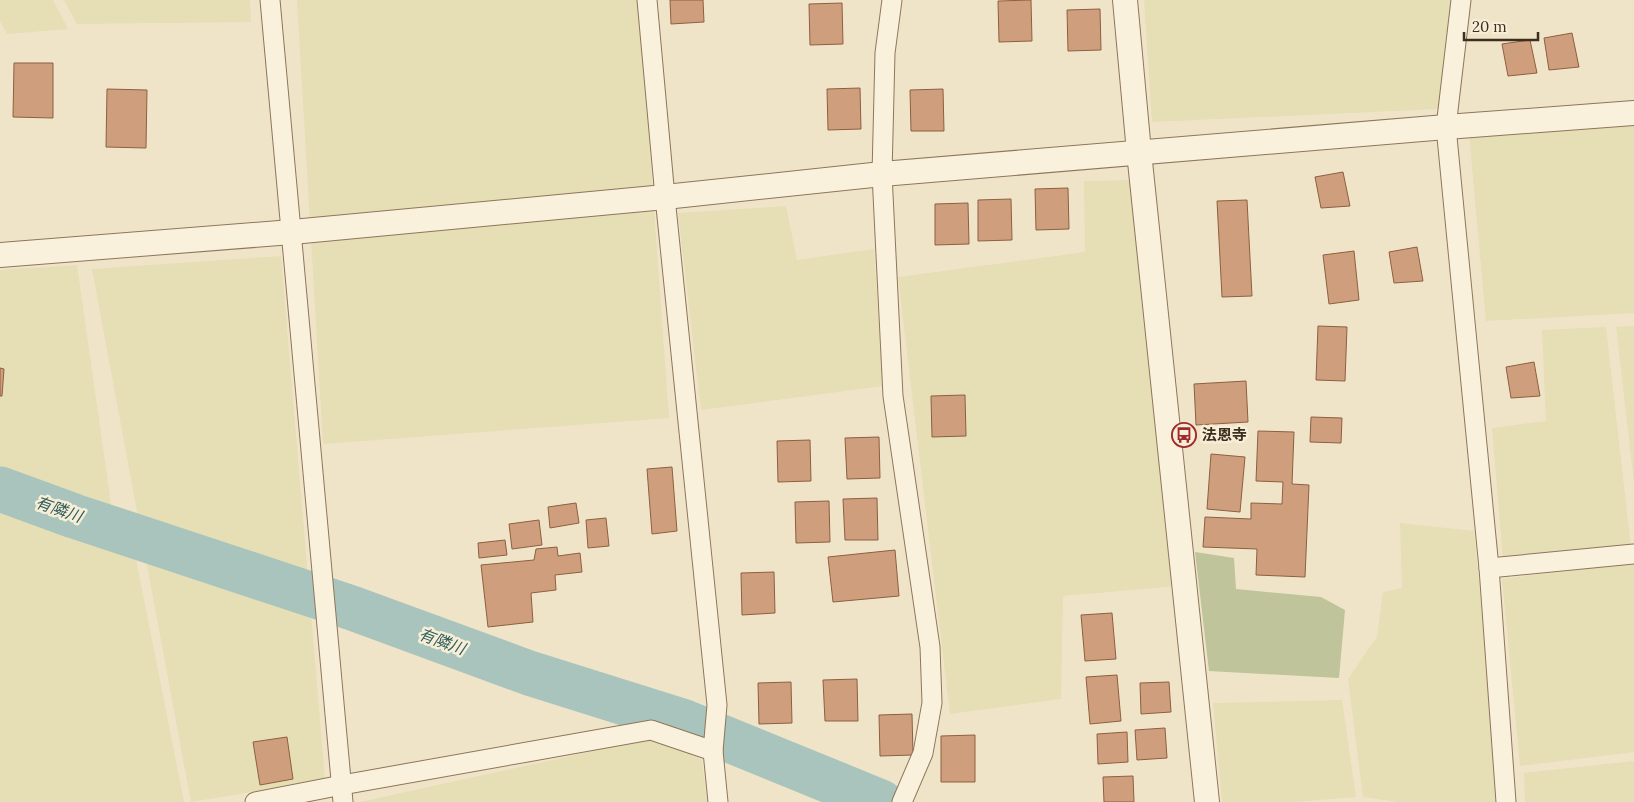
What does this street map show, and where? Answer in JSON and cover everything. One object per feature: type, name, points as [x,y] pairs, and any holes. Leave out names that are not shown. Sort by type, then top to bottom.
[{"type":"street","points":[[270,0],[343,793]]},
{"type":"street","points":[[647,0],[665,197],[717,704],[713,750],[718,802]]},
{"type":"street","points":[[892,0],[885,53],[882,174],[893,396],[930,647],[932,702],[922,752],[903,801]]},
{"type":"street","points":[[1125,0],[1139,152],[1207,802]]},
{"type":"street","points":[[1460,0],[1446,127],[1489,568],[1506,802]]},
{"type":"street","points":[[0,255],[292,232],[665,197],[882,174],[1634,113]]},
{"type":"street","points":[[1489,568],[1634,554]]},
{"type":"street","points":[[255,802],[343,793],[651,730],[713,750]]},
{"type":"shaded area","points":[[0,0],[53,0],[68,29],[7,34],[0,21]]},
{"type":"shaded area","points":[[64,0],[250,0],[251,22],[77,24]]},
{"type":"shaded area","points":[[297,0],[639,0],[669,418],[323,444]]},
{"type":"shaded area","points":[[1144,0],[1452,0],[1438,109],[1152,122]]},
{"type":"shaded area","points":[[1634,116],[1634,313],[1486,321],[1469,133]]},
{"type":"shaded area","points":[[1139,180],[1177,586],[1063,596],[1061,699],[950,714],[898,277],[1085,252],[1084,181]]},
{"type":"shaded area","points":[[786,206],[797,260],[874,249],[883,386],[701,410],[678,213]]},
{"type":"shaded area","points":[[281,256],[325,780],[191,802],[92,269]]},
{"type":"shaded area","points":[[77,265],[112,511],[0,472],[0,270]]},
{"type":"shaded area","points":[[1634,326],[1634,483],[1616,327]]},
{"type":"shaded area","points":[[1606,327],[1631,548],[1503,560],[1492,428],[1546,421],[1542,330]]},
{"type":"shaded area","points":[[0,508],[21,513],[135,554],[184,802],[0,802]]},
{"type":"shaded area","points":[[1400,523],[1474,531],[1500,802],[1398,802],[1363,797],[1348,679],[1377,637],[1383,592],[1402,588]]},
{"type":"shaded area","points":[[1634,563],[1634,752],[1520,766],[1502,579]]},
{"type":"shaded area","points":[[1342,700],[1356,797],[1294,802],[1222,802],[1213,703]]},
{"type":"shaded area","points":[[654,738],[702,760],[707,802],[360,802]]},
{"type":"shaded area","points":[[1634,761],[1634,802],[1525,802],[1524,773]]},
{"type":"green space","points":[[1195,552],[1234,558],[1236,589],[1321,597],[1345,610],[1339,678],[1209,671]]},
{"type":"building","points":[[670,0],[703,0],[704,22],[671,24]]},
{"type":"building","points":[[1031,0],[1032,41],[999,42],[998,1]]},
{"type":"building","points":[[842,3],[843,44],[810,45],[809,4]]},
{"type":"building","points":[[1100,9],[1101,50],[1068,51],[1067,10]]},
{"type":"building","points":[[1572,33],[1579,67],[1549,70],[1544,38]]},
{"type":"building","points":[[1530,40],[1537,73],[1508,76],[1502,44]]},
{"type":"building","points":[[14,63],[53,63],[53,118],[13,117]]},
{"type":"building","points":[[860,88],[861,129],[828,130],[827,89]]},
{"type":"building","points":[[107,89],[147,90],[146,148],[106,147]]},
{"type":"building","points":[[943,89],[944,131],[911,131],[910,90]]},
{"type":"building","points":[[1343,172],[1350,206],[1321,208],[1315,177]]},
{"type":"building","points":[[1068,188],[1069,229],[1036,230],[1035,189]]},
{"type":"building","points":[[1011,199],[1012,240],[978,241],[978,200]]},
{"type":"building","points":[[1247,200],[1252,296],[1222,297],[1217,201]]},
{"type":"building","points":[[968,203],[969,244],[935,245],[935,204]]},
{"type":"building","points":[[1417,247],[1423,281],[1394,283],[1389,252]]},
{"type":"building","points":[[1354,251],[1359,300],[1329,304],[1323,255]]},
{"type":"building","points":[[1318,326],[1347,327],[1345,381],[1316,380]]},
{"type":"building","points":[[1534,362],[1540,396],[1511,398],[1506,367]]},
{"type":"building","points":[[0,368],[4,369],[2,396],[0,396]]},
{"type":"building","points":[[1246,381],[1248,422],[1196,425],[1194,384]]},
{"type":"building","points":[[965,395],[966,436],[932,437],[931,396]]},
{"type":"building","points":[[1311,417],[1342,418],[1341,443],[1310,442]]},
{"type":"building","points":[[1258,431],[1294,432],[1292,484],[1309,485],[1305,577],[1256,575],[1257,549],[1203,547],[1205,517],[1251,519],[1251,503],[1282,504],[1283,482],[1256,481]]},
{"type":"building","points":[[879,437],[880,478],[847,479],[845,438]]},
{"type":"building","points":[[810,440],[811,481],[778,482],[777,441]]},
{"type":"building","points":[[1211,454],[1245,457],[1240,512],[1207,509]]},
{"type":"building","points":[[672,467],[677,531],[652,534],[647,469]]},
{"type":"building","points":[[877,498],[878,540],[845,540],[843,499]]},
{"type":"building","points":[[829,501],[830,542],[796,543],[795,502]]},
{"type":"building","points":[[576,503],[579,523],[550,528],[548,507]]},
{"type":"building","points":[[606,518],[609,546],[588,548],[586,520]]},
{"type":"building","points":[[539,520],[542,545],[512,549],[509,524]]},
{"type":"building","points":[[505,540],[507,555],[479,558],[478,543]]},
{"type":"building","points":[[557,547],[558,556],[580,553],[582,572],[555,575],[556,590],[531,593],[533,622],[488,627],[481,565],[534,560],[536,549]]},
{"type":"building","points":[[895,550],[899,596],[833,602],[828,557]]},
{"type":"building","points":[[774,572],[775,613],[742,615],[741,573]]},
{"type":"building","points":[[1112,613],[1116,659],[1085,661],[1081,615]]},
{"type":"building","points":[[1117,675],[1121,721],[1090,724],[1086,677]]},
{"type":"building","points":[[857,679],[858,721],[825,721],[823,680]]},
{"type":"building","points":[[791,682],[792,723],[759,724],[758,683]]},
{"type":"building","points":[[1169,682],[1171,712],[1141,714],[1140,683]]},
{"type":"building","points":[[912,714],[913,755],[880,756],[879,715]]},
{"type":"building","points":[[1165,728],[1167,758],[1137,760],[1135,730]]},
{"type":"building","points":[[1127,732],[1128,762],[1098,764],[1097,734]]},
{"type":"building","points":[[975,735],[975,782],[941,782],[941,736]]},
{"type":"building","points":[[287,737],[293,779],[260,785],[253,742]]},
{"type":"building","points":[[1133,776],[1134,802],[1104,802],[1103,777]]},
{"type":"waterway","name":"有隣川","points":[[0,489],[74,516],[352,608],[529,673],[685,722],[881,802]]},
{"type":"place","name":"法恩寺","points":[[1184,435]]}]
